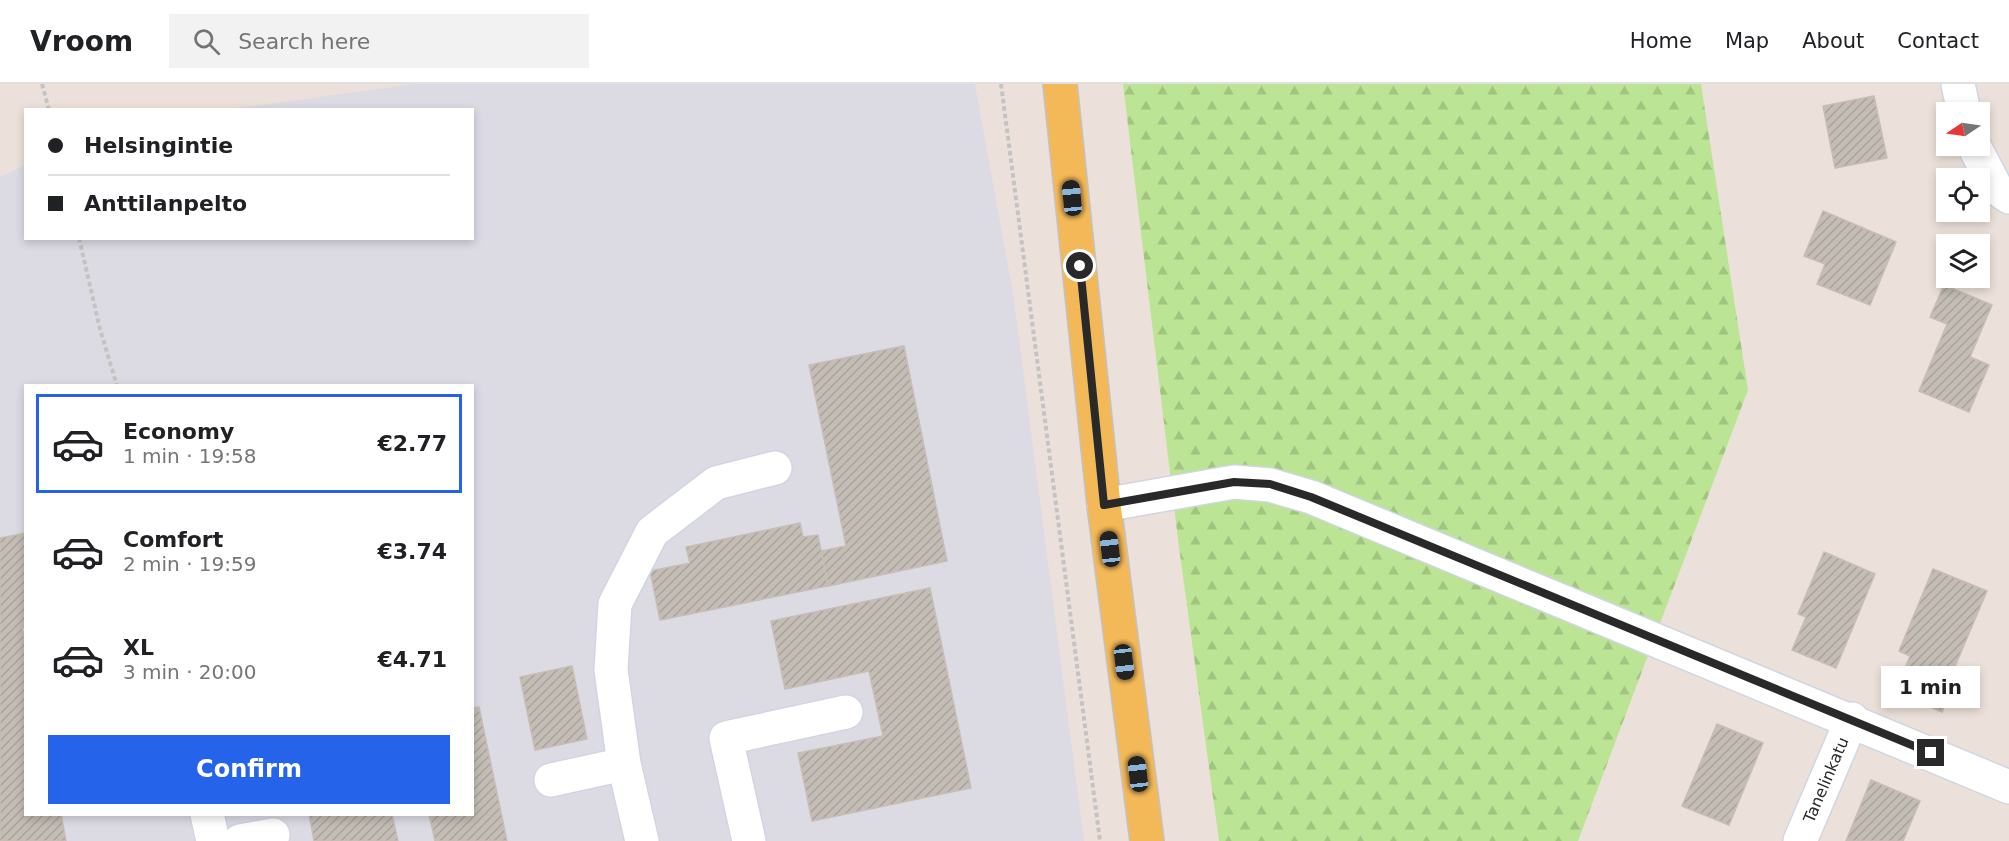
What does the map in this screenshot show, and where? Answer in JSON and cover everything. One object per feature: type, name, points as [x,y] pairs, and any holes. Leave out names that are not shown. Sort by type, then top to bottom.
[{"type":"main road","points":[[1060,84],[1104,505],[1147,841]]},
{"type":"street","points":[[1958,84],[1962,102]]},
{"type":"street","points":[[1979,156],[1996,188],[2009,197]]},
{"type":"street","points":[[642,841],[624,764],[611,670],[615,604],[652,532],[716,483],[776,468]]},
{"type":"street","points":[[1104,505],[1234,482],[1270,484],[1311,497],[2009,786]]},
{"type":"street","points":[[748,841],[726,738],[846,712]]},
{"type":"street","name":"Tanelinkatu","points":[[1800,841],[1852,720]]},
{"type":"street","points":[[551,780],[624,764]]},
{"type":"street","points":[[207,816],[213,841]]},
{"type":"street","points":[[240,841],[273,835]]},
{"type":"path","points":[[42,84],[48,108]]},
{"type":"path","points":[[1001,84],[1100,841]]},
{"type":"path","points":[[79,240],[100,329],[116,384]]},
{"type":"shaded area","points":[[414,84],[975,84],[1014,299],[1084,841],[0,841],[0,177],[24,165],[24,240],[474,240],[474,108],[239,108]]},
{"type":"green space","points":[[1123,84],[1701,84],[1748,390],[1578,841],[1219,841],[1179,547]]},
{"type":"building","points":[[1874,96],[1887,158],[1835,168],[1823,106]]},
{"type":"building","points":[[1823,211],[1896,242],[1870,305],[1817,284],[1825,264],[1804,256]]},
{"type":"building","points":[[1943,288],[1951,288],[1992,305],[1970,357],[1989,365],[1969,412],[1919,391],[1947,324],[1930,317]]},
{"type":"building","points":[[904,346],[947,561],[828,586],[821,551],[846,546],[809,365]]},
{"type":"building","points":[[800,523],[803,537],[818,535],[828,586],[660,620],[650,571],[690,563],[686,547]]},
{"type":"building","points":[[24,533],[24,628],[22,628],[24,636],[24,816],[61,816],[66,841],[0,841],[0,538]]},
{"type":"building","points":[[1824,552],[1875,574],[1836,668],[1792,650],[1806,617],[1798,614]]},
{"type":"building","points":[[1933,569],[1987,591],[1953,671],[1959,673],[1942,712],[1895,692],[1910,656],[1899,651]]},
{"type":"building","points":[[930,588],[971,788],[812,821],[798,753],[883,736],[869,671],[785,689],[771,621]]},
{"type":"building","points":[[572,666],[587,739],[535,750],[520,677]]},
{"type":"building","points":[[479,707],[507,841],[435,841],[429,816],[474,816],[474,708]]},
{"type":"building","points":[[1717,724],[1763,743],[1729,825],[1682,806]]},
{"type":"building","points":[[1871,780],[1920,801],[1903,841],[1846,841]]},
{"type":"building","points":[[309,816],[392,816],[398,841],[314,841]]},
{"type":"route","points":[[1080,266],[1104,505],[1234,482],[1270,484],[1311,497],[1931,753]]}]
